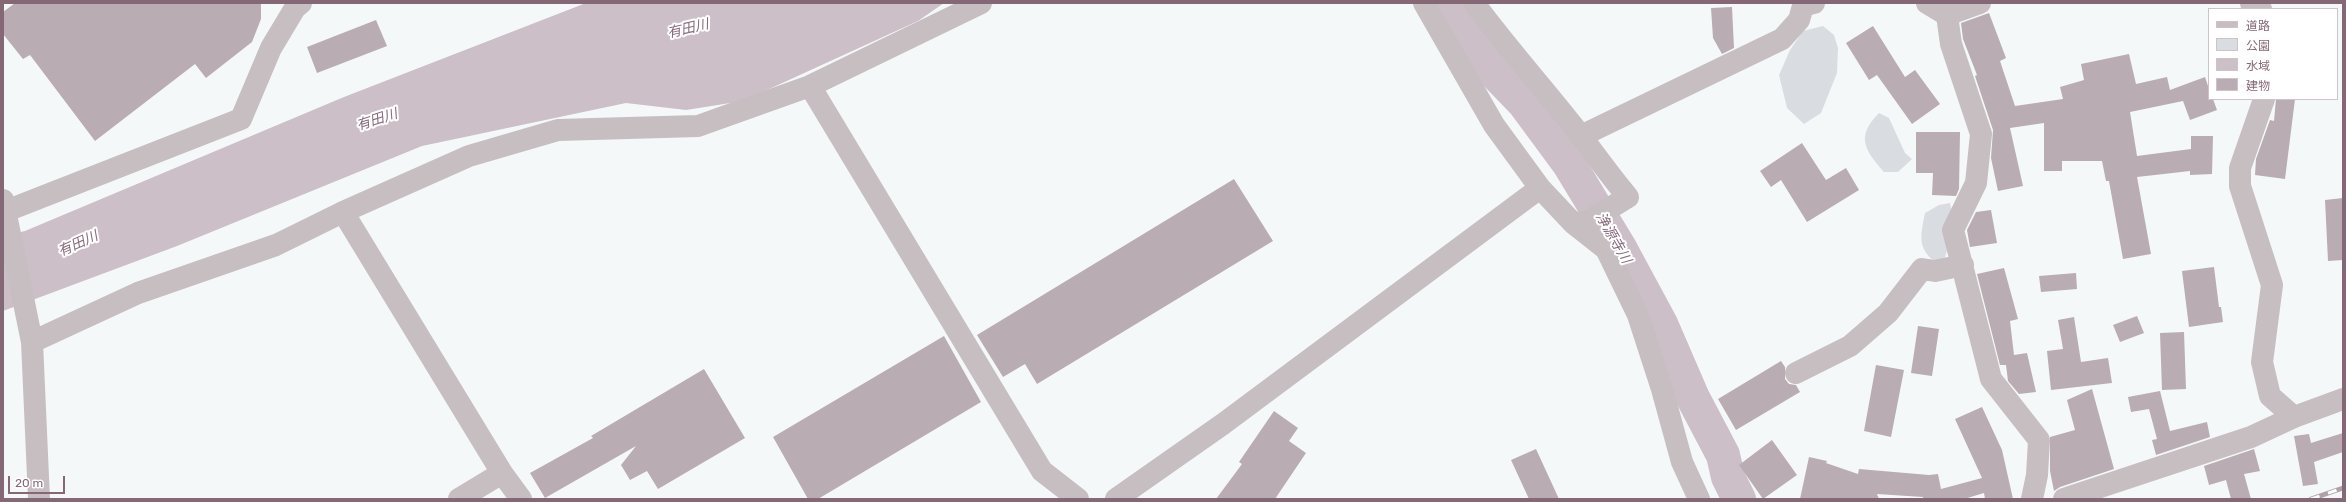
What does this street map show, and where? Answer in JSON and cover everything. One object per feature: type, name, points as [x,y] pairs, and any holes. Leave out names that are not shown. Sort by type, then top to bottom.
[{"type":"street","points":[[39,499],[31,336],[4,205],[241,119],[272,48],[295,8],[301,3]]},
{"type":"street","points":[[31,336],[138,293],[276,245],[343,212],[470,156],[558,130],[698,126],[810,86],[981,3]]},
{"type":"street","points":[[1424,3],[1494,125],[1540,188],[1580,223],[1606,250],[1638,315],[1662,389],[1682,462],[1699,499]]},
{"type":"street","points":[[1474,3],[1506,46],[1581,136],[1605,170],[1628,197],[1580,223]]},
{"type":"street","points":[[1581,136],[1782,39],[1799,20],[1803,6],[1814,3]]},
{"type":"street","points":[[1927,3],[1947,14],[1980,3]]},
{"type":"street","points":[[1947,14],[1951,44],[1981,134],[1976,183],[1953,230],[1991,379],[2039,440],[2037,475],[2032,499]]},
{"type":"street","points":[[810,86],[1042,471],[1078,499]]},
{"type":"street","points":[[2264,100],[2240,168],[2240,186],[2272,284],[2262,362],[2268,389],[2270,396],[2294,417]]},
{"type":"street","points":[[1116,499],[1223,424],[1540,188]]},
{"type":"street","points":[[343,212],[502,473],[521,499]]},
{"type":"street","points":[[1796,373],[1850,346],[1888,313],[1922,269],[1935,271],[1962,266]]},
{"type":"street","points":[[2064,499],[2251,437],[2294,417],[2343,399]]},
{"type":"street","points":[[459,499],[502,473]]},
{"type":"green space","points":[[1823,26],[1834,35],[1838,48],[1837,73],[1821,113],[1804,124],[1787,108],[1779,75],[1790,50],[1803,31]]},
{"type":"green space","points":[[1879,113],[1889,118],[1905,153],[1912,159],[1898,172],[1884,172],[1872,157],[1865,143],[1867,129]]},
{"type":"green space","points":[[1950,203],[1952,225],[1950,240],[1944,260],[1937,263],[1930,258],[1923,247],[1922,228],[1925,213],[1939,205]]},
{"type":"water","name":"有田川","points":[[586,3],[944,3],[918,21],[743,101],[686,110],[626,103],[422,146],[177,246],[3,311],[3,236],[25,231],[344,97]]},
{"type":"building","points":[[15,3],[261,3],[261,19],[252,42],[206,78],[195,64],[95,141],[30,55],[23,59],[3,34],[3,12]]},
{"type":"building","points":[[1732,7],[1734,48],[1722,54],[1713,38],[1711,8]]},
{"type":"building","points":[[1989,13],[2006,58],[2000,61],[2015,106],[2063,99],[2060,87],[2084,80],[2081,64],[2129,54],[2136,84],[2167,77],[2170,90],[2205,77],[2208,86],[2208,100],[2213,100],[2217,110],[2190,120],[2183,101],[2130,112],[2137,156],[2191,149],[2191,136],[2213,136],[2212,174],[2190,175],[2190,171],[2137,177],[2151,254],[2123,259],[2109,181],[2106,181],[2102,161],[2062,161],[2062,171],[2044,171],[2044,123],[2010,128],[2023,186],[1998,191],[1991,158],[1993,130],[1975,76],[1977,75],[1963,39],[1961,23]]},
{"type":"building","points":[[376,20],[387,46],[317,73],[307,47]]},
{"type":"building","points":[[1873,26],[1905,77],[1915,70],[1940,104],[1912,124],[1877,75],[1869,80],[1846,43]]},
{"type":"building","points":[[2276,100],[2295,100],[2285,179],[2255,175],[2256,159],[2270,120],[2274,121]]},
{"type":"building","points":[[1916,132],[1960,132],[1959,189],[1956,196],[1932,195],[1933,173],[1916,173]]},
{"type":"building","points":[[1802,143],[1826,180],[1846,168],[1859,190],[1807,222],[1781,180],[1771,187],[1760,171]]},
{"type":"building","points":[[1234,179],[1273,241],[1037,384],[1025,364],[1003,377],[977,335]]},
{"type":"building","points":[[2343,198],[2343,260],[2328,261],[2325,200]]},
{"type":"building","points":[[1991,210],[1997,243],[1970,247],[1967,230],[1976,212]]},
{"type":"building","points":[[2214,267],[2219,307],[2221,307],[2223,322],[2189,327],[2182,271]]},
{"type":"building","points":[[2004,268],[2018,319],[2010,321],[2014,355],[2027,353],[2036,392],[2019,394],[2008,381],[2006,365],[2000,365],[1977,274]]},
{"type":"building","points":[[2076,273],[2077,289],[2041,292],[2039,276]]},
{"type":"building","points":[[2137,316],[2144,333],[2120,342],[2113,325]]},
{"type":"building","points":[[2074,317],[2081,362],[2108,358],[2112,383],[2051,390],[2047,351],[2063,349],[2058,320]]},
{"type":"building","points":[[1918,326],[1939,329],[1932,376],[1911,373]]},
{"type":"building","points":[[2184,332],[2186,389],[2162,390],[2160,333]]},
{"type":"building","points":[[944,336],[981,402],[818,499],[808,499],[773,437]]},
{"type":"building","points":[[1781,361],[1785,367],[1785,379],[1789,384],[1796,385],[1800,392],[1736,430],[1718,399]]},
{"type":"building","points":[[1876,365],[1904,370],[1891,437],[1864,431]]},
{"type":"building","points":[[704,369],[745,438],[658,489],[647,471],[630,480],[621,465],[636,446],[545,498],[530,473],[593,438],[591,436]]},
{"type":"building","points":[[2092,389],[2114,469],[2060,487],[2054,491],[2050,471],[2050,437],[2075,430],[2067,400]]},
{"type":"building","points":[[2160,391],[2170,431],[2207,422],[2210,437],[2156,455],[2152,440],[2157,439],[2149,409],[2131,412],[2128,397]]},
{"type":"building","points":[[1982,407],[2002,450],[2013,499],[1985,499],[1984,493],[1964,499],[1923,499],[1923,497],[1877,494],[1879,499],[1800,499],[1809,457],[1827,461],[1826,463],[1858,474],[1859,469],[1929,475],[1938,474],[1941,489],[1982,478],[1955,419]]},
{"type":"building","points":[[1274,411],[1298,428],[1289,441],[1306,453],[1275,499],[1216,499],[1242,464],[1239,462]]},
{"type":"building","points":[[2343,433],[2343,452],[2314,462],[2318,484],[2303,486],[2294,436],[2309,434],[2311,443]]},
{"type":"building","points":[[1772,440],[1797,475],[1763,499],[1739,465]]},
{"type":"building","points":[[1536,449],[1559,499],[1529,499],[1511,460]]},
{"type":"building","points":[[2254,449],[2260,471],[2244,474],[2251,499],[2231,499],[2226,480],[2209,485],[2204,466]]},
{"type":"waterway","name":"浄源寺川","points":[[1442,3],[1496,74],[1524,103],[1569,164],[1620,248],[1661,324],[1693,398],[1723,455],[1728,477],[1739,499]]},
{"type":"railway","points":[[2311,499],[2343,488]]}]
